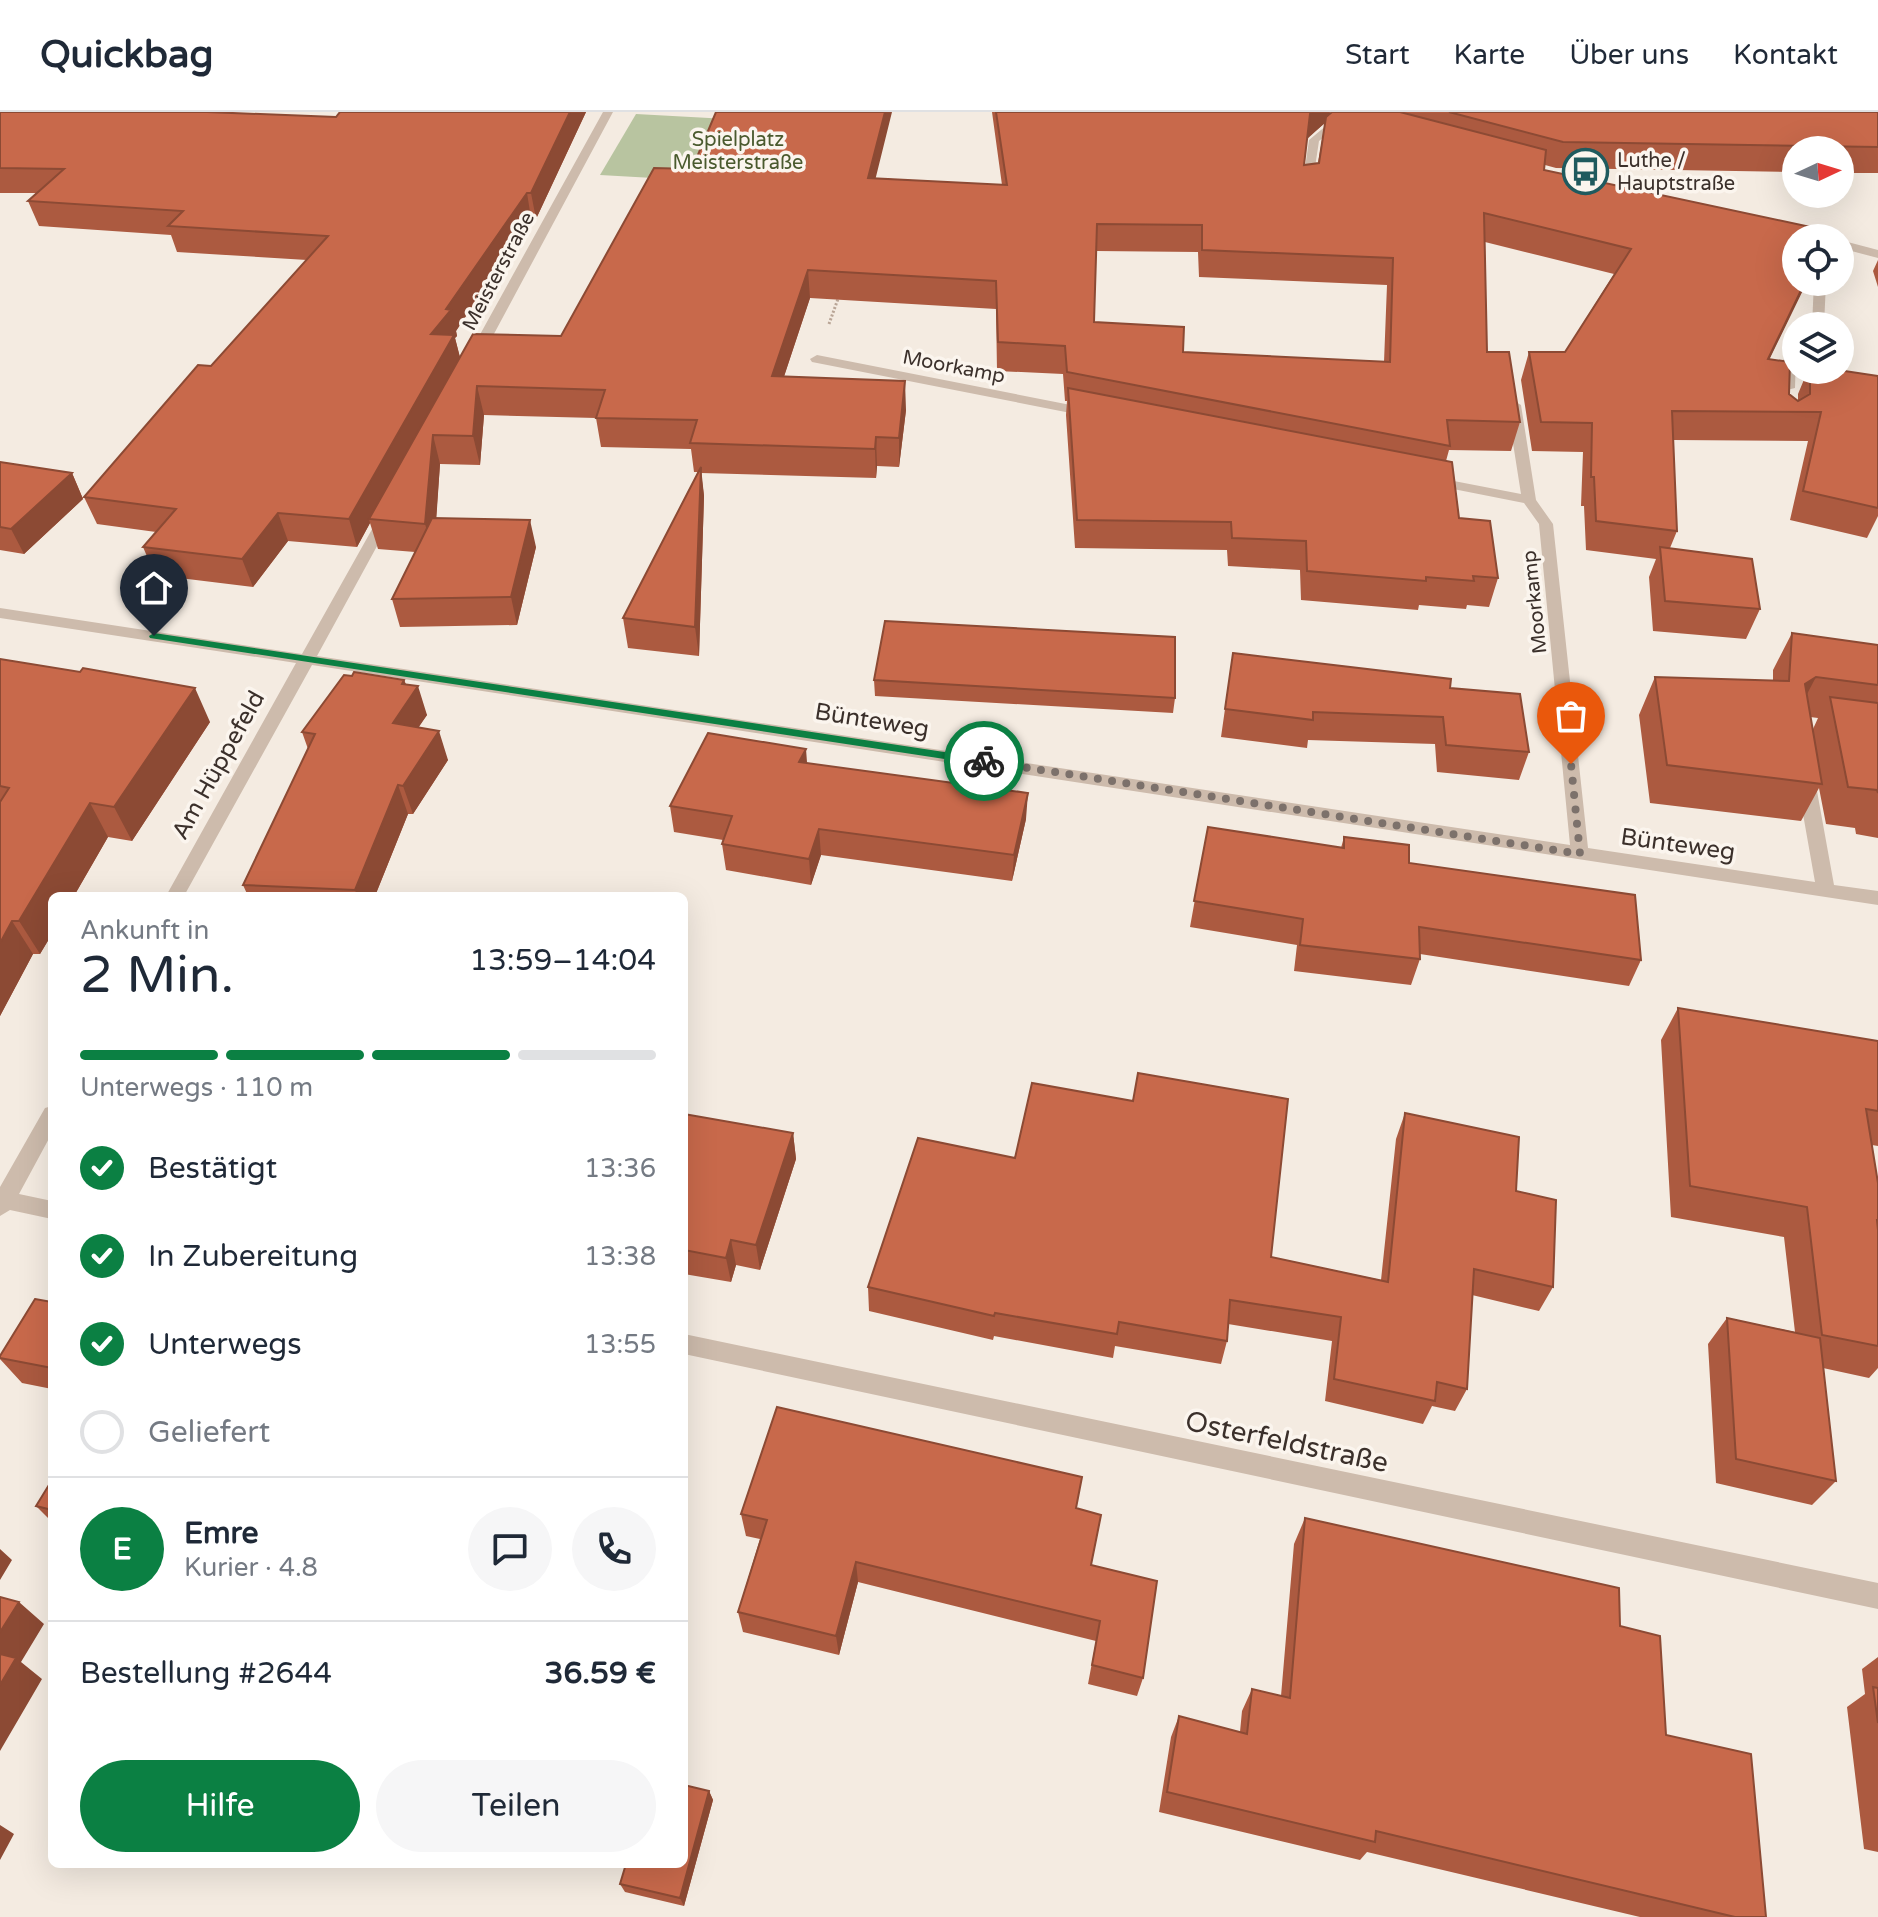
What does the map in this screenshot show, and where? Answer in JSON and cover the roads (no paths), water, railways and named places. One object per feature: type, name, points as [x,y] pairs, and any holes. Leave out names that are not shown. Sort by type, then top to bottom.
[{"type":"street","name":"Meisterstraße","points":[[465,374],[608,112]]},
{"type":"street","points":[[1322,112],[1358,121]]},
{"type":"street","points":[[1306,187],[1314,140],[1343,117]]},
{"type":"street","points":[[1854,248],[1878,254]]},
{"type":"street","name":"Moorkamp","points":[[817,359],[1111,417]]},
{"type":"street","points":[[1788,384],[1788,407]]},
{"type":"street","name":"Moorkamp","points":[[1513,391],[1529,500],[1546,524],[1580,854]]},
{"type":"street","points":[[1406,475],[1529,500]]},
{"type":"street","points":[[308,659],[398,496]]},
{"type":"street","name":"Bünteweg","points":[[0,613],[1878,898]]},
{"type":"street","name":"Am Hüppefeld","points":[[177,892],[308,659]]},
{"type":"street","points":[[1802,754],[1826,890]]},
{"type":"street","points":[[48,1121],[2,1204],[48,1210]]},
{"type":"street","name":"Osterfeldstraße","points":[[688,1345],[1878,1596]]},
{"type":"place","name":"Luthe / Hauptstraße","points":[[1586,172]]},
{"type":"park label","name":"Spielplatz Meisterstraße","points":[[738,150]]}]
